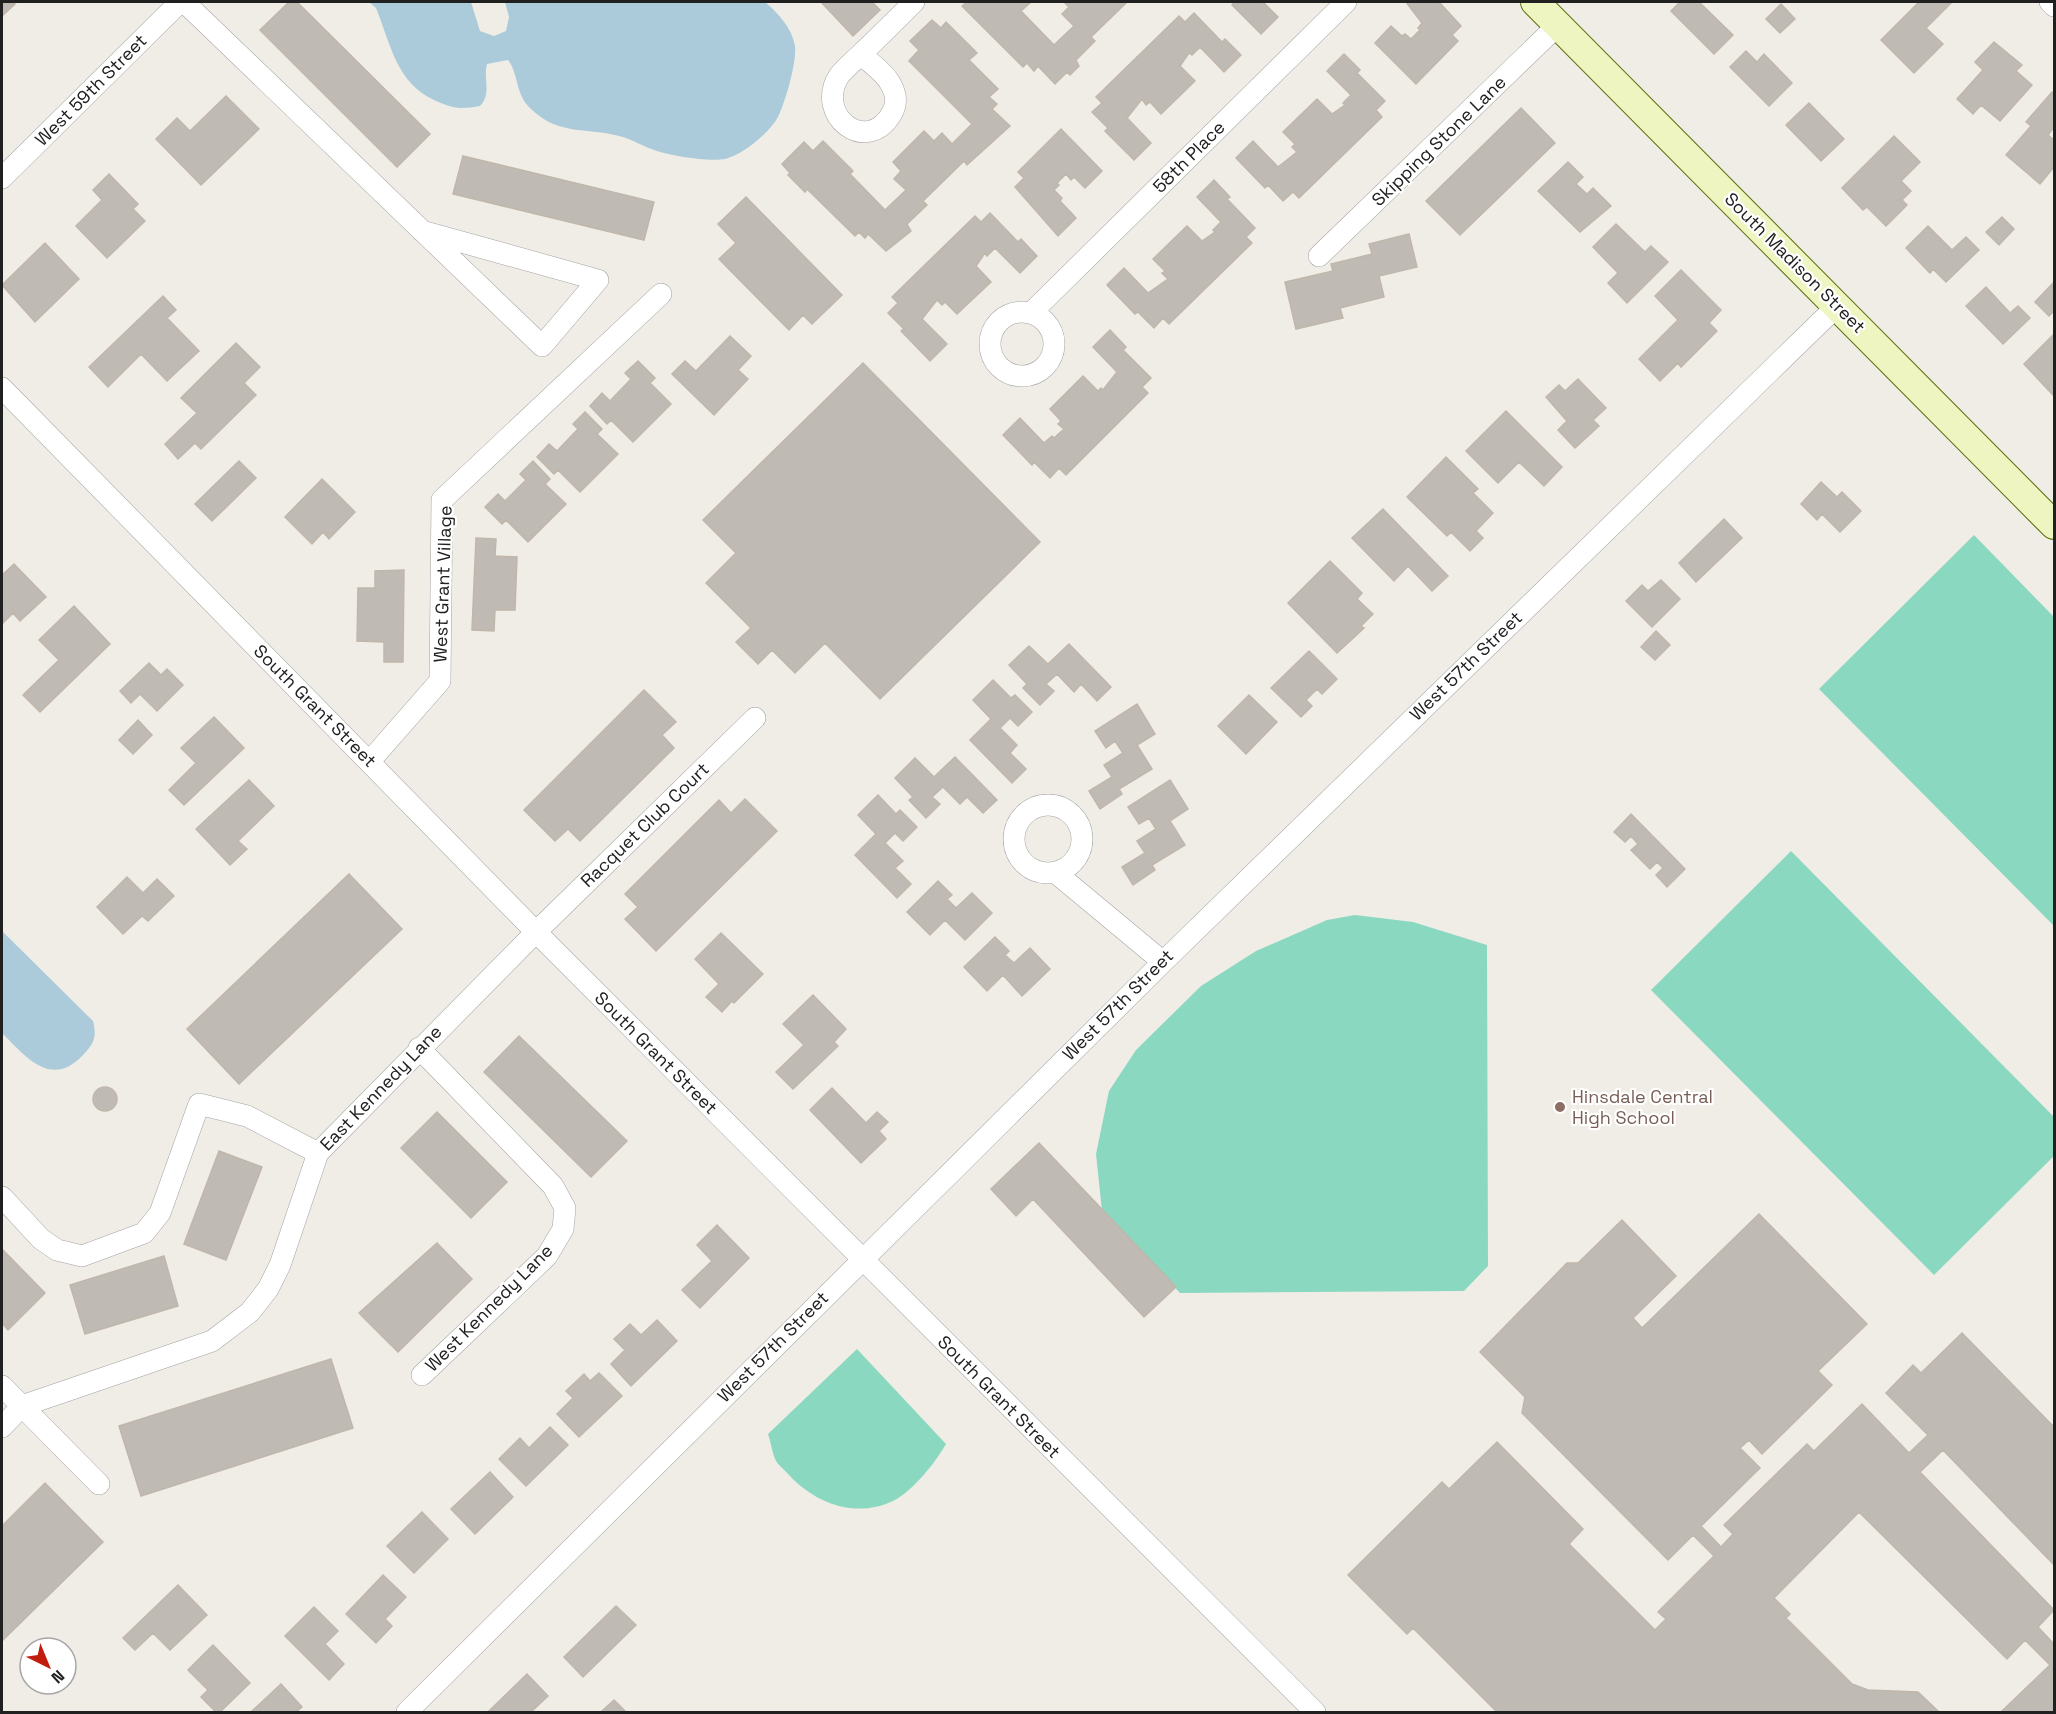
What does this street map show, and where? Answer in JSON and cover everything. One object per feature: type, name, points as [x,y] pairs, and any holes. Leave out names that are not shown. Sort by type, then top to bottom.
[{"type":"street","name":"West 59th Street","points":[[2,178],[182,2]]},
{"type":"street","points":[[182,2],[542,346],[598,280],[422,231]]},
{"type":"street","points":[[861,54],[914,2]]},
{"type":"street","name":"58th Place","points":[[1032,312],[1346,2]]},
{"type":"street","name":"South Madison Street","points":[[1535,2],[2055,525]]},
{"type":"street","points":[[2050,2],[2055,6]]},
{"type":"street","name":"Skipping Stone Lane","points":[[1319,256],[1558,25]]},
{"type":"street","name":"West Grant Village","points":[[370,761],[440,681],[442,500],[661,294]]},
{"type":"street","name":"West 57th Street","points":[[407,1713],[861,1259],[1837,306]]},
{"type":"street","name":"South Grant Street","points":[[2,388],[536,932],[1315,1713]]},
{"type":"street","name":"Racquet Club Court","points":[[536,932],[755,718]]},
{"type":"street","points":[[1056,873],[1163,962]]},
{"type":"street","name":"East Kennedy Lane","points":[[2,1427],[22,1406],[213,1341],[250,1312],[268,1289],[280,1265],[318,1153],[419,1048],[536,932]]},
{"type":"street","name":"West Kennedy Lane","points":[[419,1048],[553,1186],[565,1208],[563,1229],[547,1256],[422,1375]]},
{"type":"street","points":[[2,1197],[41,1239],[57,1250],[82,1256],[144,1233],[160,1213],[199,1104],[246,1116],[318,1153]]},
{"type":"street","points":[[2,1386],[99,1484]]},
{"type":"green space","points":[[1974,535],[2054,617],[2054,926],[1819,689]]},
{"type":"green space","points":[[1791,851],[2054,1117],[2054,1156],[1934,1275],[1651,990]]},
{"type":"green space","points":[[1355,915],[1413,922],[1487,945],[1488,1266],[1464,1291],[1180,1293],[1102,1211],[1096,1154],[1109,1091],[1136,1050],[1201,986],[1256,951],[1327,920]]},
{"type":"green space","points":[[857,1349],[946,1444],[930,1468],[901,1496],[879,1506],[850,1508],[823,1500],[799,1485],[776,1461],[768,1434]]},
{"type":"water","points":[[369,2],[471,2],[480,31],[494,36],[506,31],[509,17],[505,2],[765,2],[791,33],[795,46],[794,62],[781,111],[762,136],[732,157],[710,160],[691,158],[657,151],[629,139],[607,133],[572,129],[551,123],[540,117],[525,102],[508,60],[487,64],[486,96],[480,106],[458,108],[434,100],[421,92],[403,73],[391,49],[376,8]]},
{"type":"water","points":[[2,931],[93,1021],[95,1032],[92,1044],[71,1065],[60,1069],[40,1066],[2,1033]]},
{"type":"building","points":[[2,2],[15,4],[2,16]]},
{"type":"building","points":[[289,2],[297,2],[430,134],[397,167],[260,30]]},
{"type":"building","points":[[821,2],[872,2],[880,10],[853,36]]},
{"type":"building","points":[[967,2],[1031,2],[1021,11],[1054,45],[1074,26],[1062,14],[1069,7],[1064,2],[1127,2],[1091,37],[1095,41],[1076,60],[1079,66],[1070,75],[1067,72],[1055,84],[1038,66],[1034,71],[1027,63],[1023,67],[962,6]]},
{"type":"building","points":[[1234,2],[1263,2],[1278,17],[1261,34],[1232,5]]},
{"type":"building","points":[[1406,2],[1439,2],[1461,26],[1452,35],[1458,41],[1416,84],[1375,43],[1391,26],[1402,36],[1405,34],[1411,39],[1420,30],[1418,28],[1422,23]]},
{"type":"building","points":[[1680,2],[1699,2],[1733,35],[1714,54],[1671,11]]},
{"type":"building","points":[[1919,2],[1952,2],[1926,28],[1943,44],[1914,73],[1881,40]]},
{"type":"building","points":[[1781,4],[1795,19],[1780,33],[1766,19]]},
{"type":"building","points":[[1194,13],[1222,42],[1225,39],[1241,55],[1224,72],[1200,47],[1192,55],[1189,53],[1180,66],[1195,81],[1161,114],[1150,102],[1146,105],[1142,99],[1127,118],[1151,143],[1134,160],[1105,131],[1108,128],[1092,112],[1102,103],[1096,97],[1179,16],[1185,22]]},
{"type":"building","points":[[932,20],[941,28],[946,22],[977,53],[969,60],[998,89],[989,97],[997,104],[992,109],[1010,126],[967,165],[964,161],[923,201],[927,205],[907,224],[911,231],[886,251],[868,234],[865,238],[859,232],[855,236],[807,189],[805,192],[788,175],[790,173],[782,164],[804,142],[813,151],[823,141],[853,171],[850,174],[885,210],[906,190],[894,179],[901,171],[893,162],[924,131],[934,141],[942,133],[952,144],[972,124],[909,61],[919,50],[910,41]]},
{"type":"building","points":[[1994,42],[2022,65],[2016,71],[2032,85],[2000,121],[1981,105],[1973,114],[1957,99],[1983,70],[1975,62]]},
{"type":"building","points":[[1746,51],[1757,62],[1764,54],[1792,83],[1769,106],[1730,67]]},
{"type":"building","points":[[1344,54],[1360,70],[1357,73],[1385,101],[1376,110],[1382,117],[1299,198],[1293,192],[1283,201],[1268,185],[1265,188],[1236,158],[1253,141],[1278,167],[1297,152],[1292,147],[1295,144],[1283,132],[1317,99],[1332,114],[1345,105],[1343,103],[1351,95],[1327,71]]},
{"type":"building","points":[[2052,92],[2054,94],[2054,127],[2048,135],[2054,140],[2054,167],[2040,184],[2006,155],[2031,126],[2026,122]]},
{"type":"building","points":[[226,96],[259,129],[201,185],[156,139],[177,118],[190,131]]},
{"type":"building","points":[[1809,103],[1844,139],[1821,161],[1786,125]]},
{"type":"building","points":[[1521,108],[1555,143],[1460,235],[1426,201]]},
{"type":"building","points":[[1061,129],[1102,171],[1085,188],[1074,177],[1071,180],[1066,174],[1057,183],[1059,185],[1054,190],[1062,198],[1060,201],[1076,218],[1058,236],[1015,187],[1024,178],[1018,172]]},
{"type":"building","points":[[1894,136],[1920,162],[1901,181],[1911,191],[1902,200],[1907,205],[1886,226],[1867,207],[1863,210],[1842,188]]},
{"type":"building","points":[[463,156],[654,202],[644,240],[453,194]]},
{"type":"building","points":[[1568,162],[1583,177],[1576,184],[1587,194],[1593,188],[1611,206],[1580,232],[1538,191]]},
{"type":"building","points":[[109,174],[138,204],[133,209],[145,221],[107,258],[76,226],[102,200],[93,190]]},
{"type":"building","points":[[1214,180],[1230,197],[1227,199],[1255,228],[1246,237],[1252,243],[1169,324],[1163,318],[1154,328],[1138,312],[1135,314],[1107,285],[1124,268],[1148,293],[1168,279],[1162,273],[1165,271],[1153,259],[1187,226],[1202,241],[1215,232],[1213,230],[1221,222],[1197,197]]},
{"type":"building","points":[[746,197],[842,295],[812,324],[803,315],[789,330],[719,259],[736,243],[718,224]]},
{"type":"building","points":[[990,213],[1018,242],[1021,239],[1037,256],[1020,273],[995,248],[987,256],[985,253],[976,266],[991,282],[957,314],[945,302],[942,305],[937,300],[922,319],[947,344],[930,361],[901,331],[904,329],[888,313],[898,303],[892,297],[975,216],[981,222]]},
{"type":"building","points":[[2002,217],[2014,229],[1999,245],[1986,232]]},
{"type":"building","points":[[1616,224],[1645,252],[1651,246],[1668,262],[1627,303],[1608,283],[1618,273],[1593,247]]},
{"type":"building","points":[[1928,226],[1952,250],[1966,237],[1979,250],[1946,282],[1933,269],[1930,273],[1906,248]]},
{"type":"building","points":[[1409,234],[1417,267],[1379,276],[1384,297],[1340,308],[1343,318],[1296,329],[1285,282],[1333,271],[1331,264],[1372,254],[1369,244]]},
{"type":"building","points":[[45,243],[79,279],[35,322],[2,285]]},
{"type":"building","points":[[1681,270],[1721,310],[1709,323],[1717,331],[1681,367],[1678,363],[1660,381],[1639,359],[1678,320],[1655,296]]},
{"type":"building","points":[[2053,283],[2054,311],[2049,316],[2035,302]]},
{"type":"building","points":[[1986,287],[2010,313],[2018,306],[2030,318],[2003,344],[1966,306]]},
{"type":"building","points":[[163,296],[176,310],[167,318],[199,351],[167,381],[141,354],[108,387],[89,367]]},
{"type":"building","points":[[1110,330],[1126,347],[1123,350],[1151,378],[1142,387],[1148,393],[1066,475],[1059,468],[1050,478],[1034,462],[1032,465],[1003,435],[1020,418],[1044,443],[1064,429],[1058,424],[1061,421],[1050,409],[1083,376],[1098,391],[1101,388],[1103,390],[1117,372],[1093,347]]},
{"type":"building","points":[[2054,334],[2054,396],[2024,364]]},
{"type":"building","points":[[730,336],[751,356],[738,370],[748,379],[714,415],[672,374],[685,361],[696,371]]},
{"type":"building","points":[[236,343],[260,367],[244,383],[256,395],[201,449],[195,443],[178,459],[165,444],[197,413],[181,398]]},
{"type":"building","points":[[638,361],[655,378],[650,383],[671,404],[633,442],[611,420],[607,424],[590,406],[602,393],[610,401],[631,379],[625,373]]},
{"type":"building","points":[[863,363],[1040,542],[880,699],[825,643],[795,673],[772,650],[758,664],[736,642],[751,628],[706,583],[736,553],[703,520]]},
{"type":"building","points":[[1578,379],[1606,408],[1593,420],[1599,426],[1575,448],[1558,430],[1567,421],[1546,397],[1559,385],[1565,391]]},
{"type":"building","points":[[1506,411],[1562,467],[1544,486],[1519,462],[1498,483],[1466,451]]},
{"type":"building","points":[[585,412],[602,429],[597,434],[618,454],[580,492],[558,470],[554,474],[537,457],[549,444],[557,451],[578,429],[573,424]]},
{"type":"building","points":[[1446,457],[1478,489],[1473,493],[1493,513],[1476,531],[1483,538],[1470,551],[1451,532],[1447,536],[1407,497]]},
{"type":"building","points":[[239,461],[256,478],[212,521],[195,504]]},
{"type":"building","points":[[533,461],[550,479],[545,484],[566,504],[528,542],[506,520],[502,524],[485,507],[498,494],[505,501],[526,480],[520,474]]},
{"type":"building","points":[[322,479],[355,512],[329,539],[323,532],[312,544],[285,517]]},
{"type":"building","points":[[1821,482],[1837,497],[1842,492],[1861,511],[1840,532],[1822,514],[1817,520],[1801,504]]},
{"type":"building","points":[[1383,509],[1448,576],[1432,591],[1408,566],[1394,581],[1352,538]]},
{"type":"building","points":[[1724,519],[1742,538],[1696,582],[1679,563]]},
{"type":"building","points":[[476,538],[496,539],[495,556],[517,557],[515,610],[495,610],[494,631],[472,630]]},
{"type":"building","points":[[1330,561],[1362,593],[1357,599],[1373,614],[1361,626],[1364,628],[1337,653],[1288,603]]},
{"type":"building","points":[[14,564],[46,597],[20,621],[13,613],[2,624],[2,575]]},
{"type":"building","points":[[404,570],[403,662],[384,662],[384,642],[357,641],[358,588],[375,588],[375,571]]},
{"type":"building","points":[[1661,580],[1680,599],[1652,627],[1626,601],[1642,585],[1648,591]]},
{"type":"building","points":[[74,606],[110,644],[40,712],[23,695],[59,660],[39,640]]},
{"type":"building","points":[[1656,631],[1670,645],[1655,660],[1641,647]]},
{"type":"building","points":[[1069,644],[1111,687],[1097,701],[1081,684],[1074,692],[1057,674],[1046,684],[1054,691],[1040,705],[1023,688],[1027,684],[1009,665],[1029,646],[1048,664]]},
{"type":"building","points":[[1309,651],[1337,679],[1322,694],[1317,689],[1306,700],[1312,706],[1301,717],[1271,688]]},
{"type":"building","points":[[149,663],[161,675],[167,669],[183,685],[157,711],[140,694],[131,703],[120,691]]},
{"type":"building","points":[[993,680],[1011,698],[1015,695],[1032,712],[1018,726],[1010,718],[1000,728],[1017,745],[1010,753],[1026,769],[1012,783],[970,740],[991,719],[973,700]]},
{"type":"building","points":[[644,690],[676,722],[662,735],[674,748],[580,841],[568,829],[555,841],[524,810]]},
{"type":"building","points":[[1249,695],[1277,722],[1246,754],[1218,726]]},
{"type":"building","points":[[1137,704],[1155,734],[1137,745],[1152,769],[1119,789],[1122,794],[1100,809],[1089,791],[1112,777],[1104,765],[1123,753],[1115,741],[1106,748],[1095,731]]},
{"type":"building","points":[[214,717],[244,748],[184,805],[169,790],[196,763],[181,748]]},
{"type":"building","points":[[138,720],[152,735],[133,754],[119,740]]},
{"type":"building","points":[[955,757],[997,800],[983,813],[967,797],[960,804],[943,787],[932,797],[940,804],[926,818],[909,800],[913,797],[895,778],[915,758],[934,777]]},
{"type":"building","points":[[249,780],[274,806],[238,841],[247,849],[230,865],[196,829]]},
{"type":"building","points":[[1170,780],[1188,809],[1170,821],[1185,845],[1152,865],[1155,870],[1133,885],[1122,867],[1145,853],[1137,841],[1156,829],[1149,818],[1139,824],[1128,807]]},
{"type":"building","points":[[878,795],[896,814],[900,810],[917,827],[903,841],[895,833],[885,843],[903,861],[895,868],[911,884],[897,898],[855,855],[876,834],[858,815]]},
{"type":"building","points":[[745,799],[777,831],[656,951],[625,919],[638,907],[625,894],[719,800],[731,813]]},
{"type":"building","points":[[1631,814],[1685,869],[1667,887],[1656,875],[1663,868],[1657,862],[1650,869],[1631,850],[1638,844],[1631,836],[1625,842],[1614,832]]},
{"type":"building","points":[[349,874],[402,929],[239,1084],[187,1029]]},
{"type":"building","points":[[127,877],[143,893],[157,879],[174,896],[148,921],[142,916],[123,934],[97,907]]},
{"type":"building","points":[[938,881],[952,895],[947,899],[956,908],[972,893],[992,913],[965,940],[945,920],[930,935],[907,912]]},
{"type":"building","points":[[721,933],[763,974],[722,1012],[706,997],[719,984],[695,959]]},
{"type":"building","points":[[995,937],[1009,951],[1005,955],[1014,963],[1030,948],[1050,969],[1022,996],[1003,975],[987,991],[964,967]]},
{"type":"building","points":[[813,995],[846,1029],[834,1042],[838,1046],[793,1089],[776,1072],[804,1045],[783,1024]]},
{"type":"building","points":[[519,1036],[627,1141],[591,1177],[484,1072]]},
{"type":"building","points":[[105,1087],[114,1090],[117,1099],[114,1108],[105,1111],[96,1108],[93,1099],[96,1090]]},
{"type":"building","points":[[832,1088],[866,1123],[877,1112],[888,1122],[879,1131],[886,1139],[861,1163],[810,1110]]},
{"type":"building","points":[[437,1112],[507,1182],[471,1218],[401,1148]]},
{"type":"building","points":[[1039,1143],[1176,1287],[1144,1317],[1033,1199],[1016,1216],[991,1189]]},
{"type":"building","points":[[219,1151],[262,1167],[226,1260],[184,1244]]},
{"type":"building","points":[[1759,1214],[1867,1324],[1818,1371],[1832,1385],[1762,1454],[1749,1440],[1740,1448],[1760,1468],[1701,1526],[1721,1547],[1733,1534],[1724,1525],[1807,1444],[1814,1451],[1862,1404],[1909,1453],[1928,1435],[1886,1393],[1913,1365],[1921,1373],[1962,1333],[2054,1427],[2054,1565],[1943,1450],[1920,1472],[2054,1610],[2038,1627],[2054,1644],[2054,1712],[2001,1712],[2050,1665],[2025,1640],[2007,1659],[1859,1512],[1774,1598],[1790,1614],[1786,1618],[1852,1684],[1868,1690],[1918,1692],[1939,1712],[1497,1712],[1413,1628],[1407,1634],[1348,1575],[1442,1482],[1449,1489],[1497,1442],[1583,1529],[1569,1544],[1655,1630],[1666,1619],[1658,1612],[1714,1556],[1693,1535],[1668,1560],[1522,1413],[1525,1397],[1480,1352],[1567,1263],[1578,1263],[1622,1220],[1676,1276],[1633,1318],[1642,1328]]},
{"type":"building","points":[[717,1225],[749,1258],[700,1308],[682,1290],[712,1261],[697,1245]]},
{"type":"building","points":[[437,1243],[472,1279],[398,1352],[359,1313]]},
{"type":"building","points":[[2,1249],[45,1293],[8,1330],[2,1323]]},
{"type":"building","points":[[164,1256],[178,1306],[85,1334],[70,1285]]},
{"type":"building","points":[[657,1320],[677,1341],[631,1386],[611,1364],[625,1350],[614,1339],[630,1324],[641,1335]]},
{"type":"building","points":[[331,1359],[353,1428],[141,1496],[119,1426]]},
{"type":"building","points":[[599,1373],[622,1396],[579,1437],[557,1414],[573,1398],[566,1391],[584,1374],[590,1381]]},
{"type":"building","points":[[550,1427],[568,1445],[526,1486],[499,1459],[520,1438],[529,1448]]},
{"type":"building","points":[[490,1472],[513,1497],[475,1534],[451,1509]]},
{"type":"building","points":[[45,1483],[103,1542],[2,1641],[2,1526]]},
{"type":"building","points":[[422,1512],[448,1539],[414,1573],[387,1546]]},
{"type":"building","points":[[383,1575],[406,1597],[385,1619],[392,1626],[376,1643],[346,1614]]},
{"type":"building","points":[[178,1585],[207,1615],[170,1650],[153,1633],[135,1650],[123,1638]]},
{"type":"building","points":[[616,1606],[636,1625],[583,1677],[564,1657]]},
{"type":"building","points":[[314,1607],[338,1631],[325,1644],[344,1664],[329,1680],[285,1636]]},
{"type":"building","points":[[213,1645],[250,1683],[220,1712],[216,1712],[201,1697],[208,1690],[188,1670]]},
{"type":"building","points":[[527,1674],[548,1696],[531,1712],[488,1712]]},
{"type":"building","points":[[281,1684],[302,1707],[296,1712],[251,1712]]},
{"type":"building","points":[[614,1700],[626,1712],[601,1712]]},
{"type":"place","name":"Hinsdale Central High School","points":[[1560,1107]]}]
